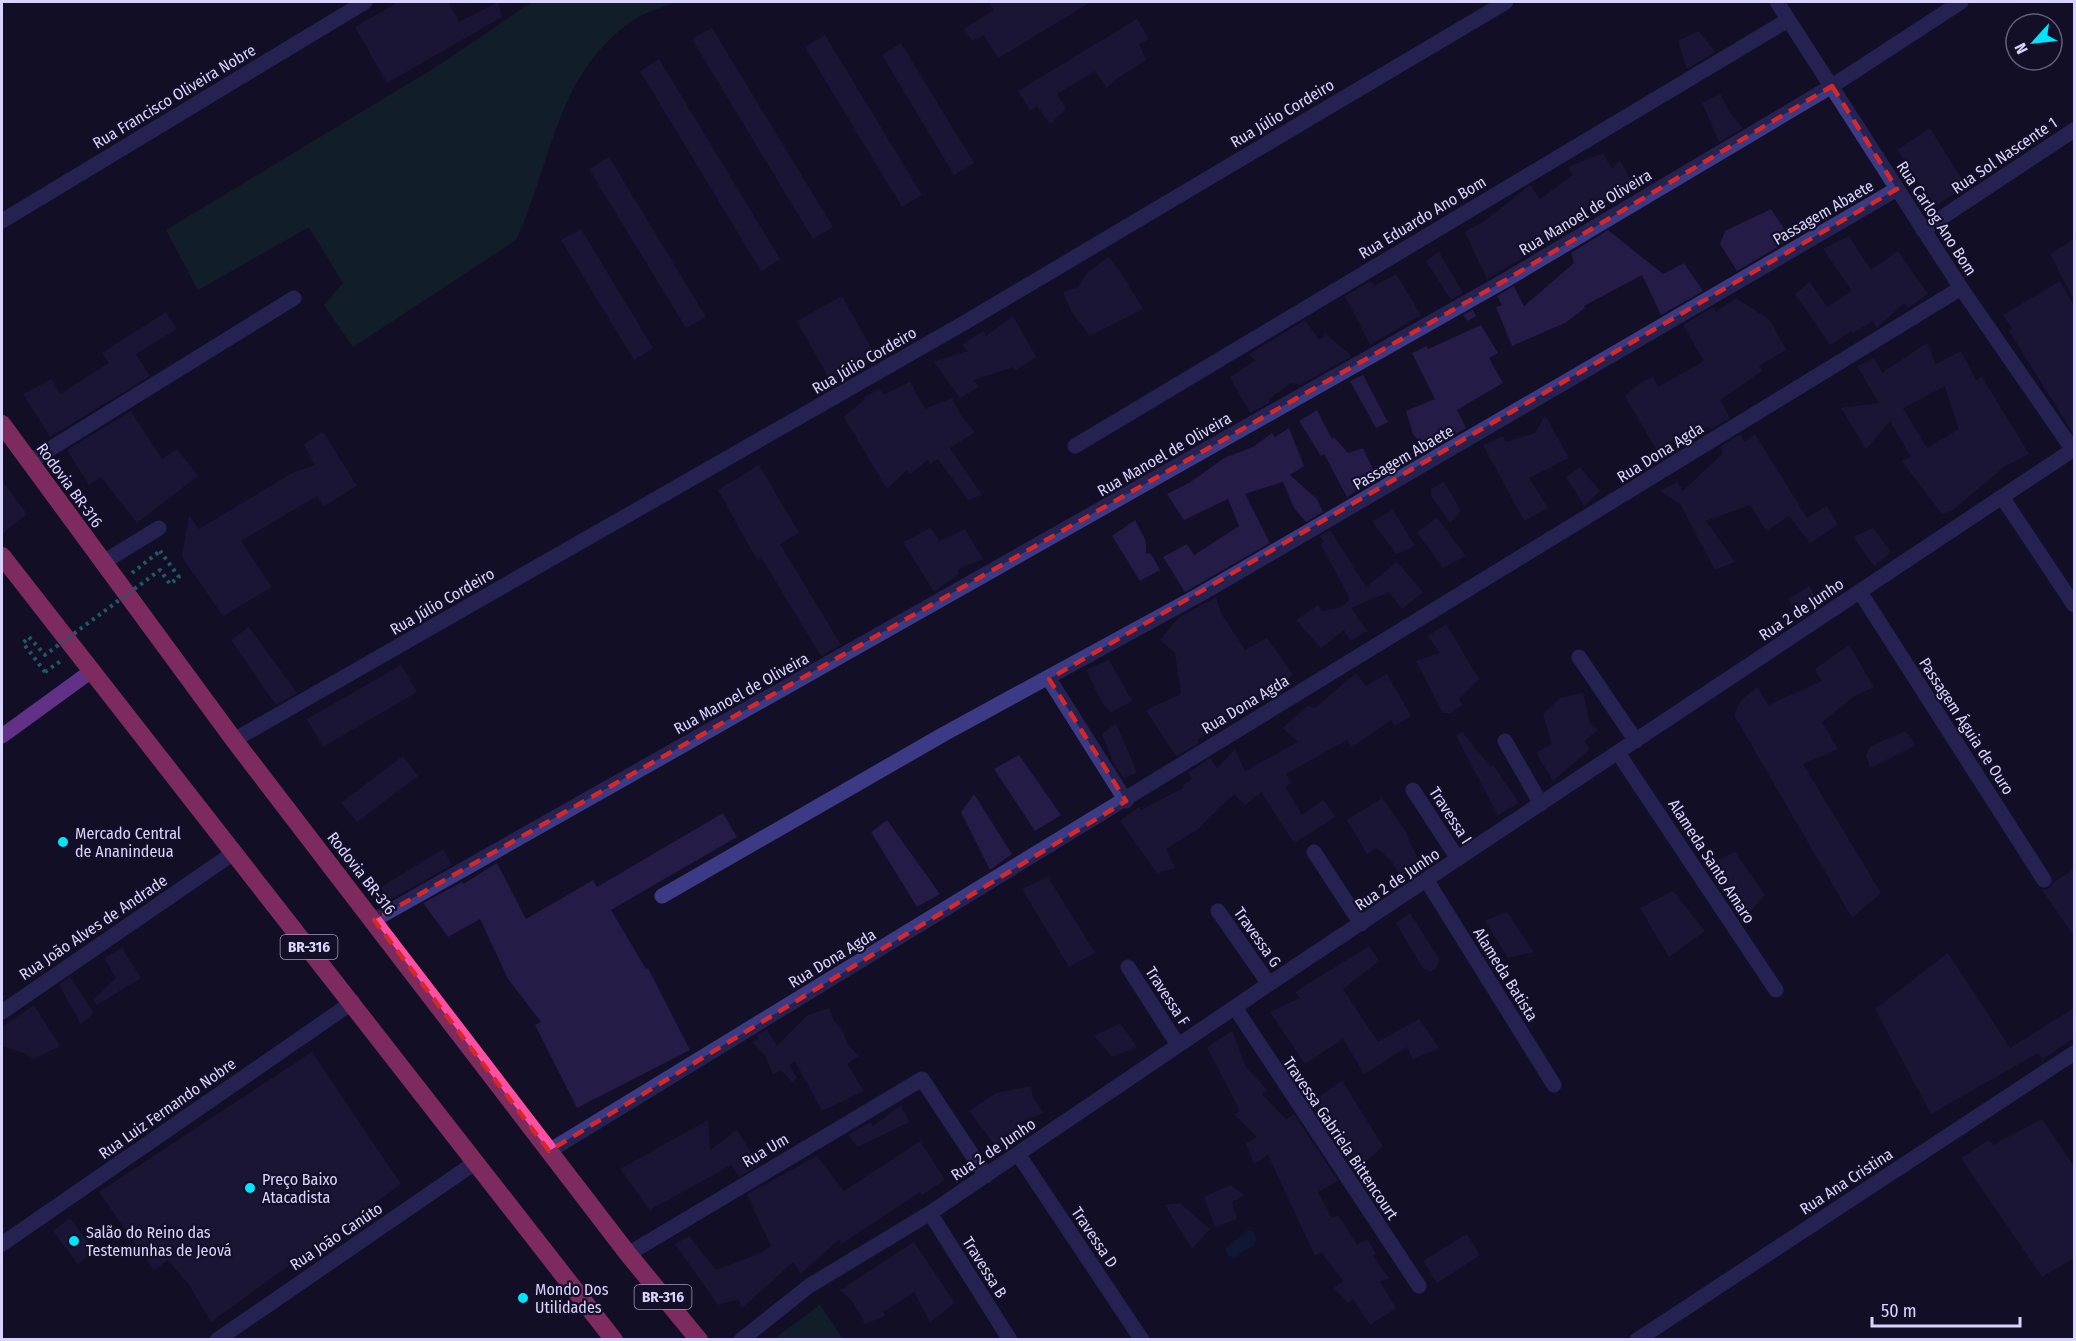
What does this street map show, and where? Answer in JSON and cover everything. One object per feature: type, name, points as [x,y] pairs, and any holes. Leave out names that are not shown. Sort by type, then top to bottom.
[{"type":"highway","name":"Rodovia BR-316","points":[[2,424],[102,564],[234,740],[628,1254],[699,1340]]},
{"type":"highway","name":"BR-316","points":[[2,556],[90,672],[235,852],[614,1340]]},
{"type":"main road","points":[[2,736],[90,672]]},
{"type":"street","name":"Rua Francisco Oliveira Nobre","points":[[2,221],[365,2]]},
{"type":"street","name":"Rua Júlio Cordeiro","points":[[234,740],[964,323],[1506,2]]},
{"type":"street","name":"Rua Carlog Ano Bom","points":[[1777,2],[1961,288],[2074,450]]},
{"type":"street","name":"Rua Manoel de Oliveira","points":[[374,920],[1493,287],[1832,86],[1961,2]]},
{"type":"street","name":"Rua Eduardo Ano Bom","points":[[1075,446],[1788,20]]},
{"type":"street","name":"Rua Sol Nascente 1","points":[[1923,230],[2074,130]]},
{"type":"street","name":"Passagem Abaete","points":[[662,896],[944,734],[1049,679],[1622,351],[1897,189]]},
{"type":"street","name":"Rua Dona Agda","points":[[549,1151],[1126,801],[1128,796],[1961,288]]},
{"type":"street","points":[[29,462],[294,298]]},
{"type":"street","name":"Rua 2 de Junho","points":[[741,1340],[809,1286],[930,1213],[986,1176],[1178,1045],[1236,1009],[1269,984],[2074,450]]},
{"type":"street","points":[[2002,497],[2074,605]]},
{"type":"street","points":[[102,564],[159,528]]},
{"type":"street","name":"Passagem Águia de Ouro","points":[[1860,592],[2044,880]]},
{"type":"street","points":[[1579,657],[1636,741]]},
{"type":"street","points":[[1049,679],[1126,801]]},
{"type":"street","points":[[1506,741],[1541,804]]},
{"type":"street","name":"Alameda Santo Amaro","points":[[1618,753],[1776,990]]},
{"type":"street","name":"Travessa I","points":[[1413,790],[1458,859]]},
{"type":"street","name":"Rua João Alves de Andrade","points":[[2,1012],[235,852]]},
{"type":"street","points":[[1314,852],[1361,924]]},
{"type":"street","name":"Alameda Batista","points":[[1427,881],[1554,1085]]},
{"type":"street","name":"Travessa G","points":[[1218,911],[1269,984]]},
{"type":"street","name":"Travessa F","points":[[1128,967],[1178,1045]]},
{"type":"street","name":"Rua Luiz Fernando Nobre","points":[[2,1244],[352,1002]]},
{"type":"street","name":"Travessa Gabriela Bittencourt","points":[[1236,1009],[1419,1286]]},
{"type":"street","name":"Rua Ana Cristina","points":[[1637,1340],[2074,1053]]},
{"type":"street","name":"Rua Um","points":[[628,1254],[922,1079],[986,1176]]},
{"type":"street","name":"Travessa D","points":[[1018,1154],[1142,1340]]},
{"type":"street","name":"Rua João Canúto","points":[[217,1340],[476,1162]]},
{"type":"street","name":"Travessa B","points":[[930,1213],[1010,1340]]},
{"type":"path","points":[[45,672],[23,643],[29,637],[45,656],[160,570],[170,584],[179,577],[160,551],[117,584]]},
{"type":"highlighted area","points":[[1832,86],[1897,189],[1049,679],[1126,801],[549,1151],[374,920],[1504,281]]},
{"type":"green space","points":[[532,2],[676,2],[634,19],[604,45],[585,69],[558,123],[516,240],[353,347],[324,305],[343,283],[309,227],[198,290],[166,230],[441,64]]},
{"type":"green space","points":[[820,1305],[843,1339],[774,1339]]},
{"type":"water","points":[[1247,1231],[1253,1231],[1256,1239],[1254,1245],[1235,1257],[1228,1256],[1225,1249]]},
{"type":"building","points":[[398,2],[448,2],[459,22],[498,2],[502,17],[387,83],[355,27]]},
{"type":"building","points":[[988,2],[1091,2],[998,58],[984,35],[972,41],[964,29],[994,10]]},
{"type":"building","points":[[1137,19],[1149,39],[1139,44],[1146,60],[1116,79],[1107,88],[1095,71],[1057,94],[1066,109],[1050,124],[1037,106],[1030,111],[1018,91]]},
{"type":"building","points":[[712,28],[833,227],[813,239],[692,39]]},
{"type":"building","points":[[1699,31],[1715,52],[1687,69],[1678,41]]},
{"type":"building","points":[[825,35],[922,195],[902,207],[805,47]]},
{"type":"building","points":[[901,43],[974,163],[954,175],[882,55]]},
{"type":"building","points":[[659,59],[780,259],[761,271],[640,71]]},
{"type":"building","points":[[1720,93],[1730,113],[1743,128],[1719,142],[1702,103]]},
{"type":"building","points":[[1930,128],[1966,186],[1936,206],[1897,150]]},
{"type":"building","points":[[1603,153],[1612,169],[1620,160],[1635,188],[1620,197],[1618,194],[1584,211],[1592,217],[1487,279],[1465,232],[1486,220],[1530,185],[1540,199],[1573,175],[1568,167]]},
{"type":"building","points":[[609,157],[706,317],[686,328],[589,169]]},
{"type":"building","points":[[1771,209],[1791,239],[1737,271],[1720,244],[1725,231]]},
{"type":"building","points":[[581,229],[653,348],[634,360],[561,240]]},
{"type":"building","points":[[1608,230],[1663,274],[1684,263],[1703,291],[1661,315],[1642,275],[1584,306],[1585,308],[1565,323],[1512,346],[1496,307],[1502,305],[1497,296],[1514,286],[1524,306],[1574,263],[1571,253]]},
{"type":"building","points":[[1849,236],[1871,270],[1898,251],[1928,294],[1908,308],[1904,303],[1877,328],[1873,321],[1853,333],[1851,331],[1830,345],[1795,294],[1810,282],[1827,307],[1852,291],[1823,249]]},
{"type":"building","points":[[2074,239],[2074,300],[2050,254]]},
{"type":"building","points":[[1439,252],[1463,293],[1451,300],[1426,261]]},
{"type":"building","points":[[1108,257],[1120,271],[1143,309],[1090,336],[1071,311],[1063,292],[1077,288],[1087,273]]},
{"type":"building","points":[[1396,274],[1421,315],[1370,345],[1345,296],[1371,281],[1374,286]]},
{"type":"building","points":[[2060,281],[2074,306],[2074,435],[2009,331],[2012,328],[2003,315]]},
{"type":"building","points":[[842,296],[876,357],[831,382],[797,321]]},
{"type":"building","points":[[1736,298],[1770,320],[1786,350],[1759,366],[1762,371],[1720,400],[1730,418],[1711,429],[1709,427],[1690,433],[1656,449],[1625,396],[1641,382],[1653,377],[1658,387],[1704,361],[1683,325],[1713,307],[1716,312]]},
{"type":"building","points":[[1473,310],[1476,316],[1468,321],[1463,315]]},
{"type":"building","points":[[166,312],[177,329],[136,354],[150,376],[50,437],[23,394],[52,379],[60,394],[109,363],[102,353]]},
{"type":"building","points":[[1013,316],[1036,357],[1016,370],[1013,367],[974,380],[979,387],[960,398],[934,362],[967,351],[962,345],[983,331],[986,336]]},
{"type":"building","points":[[1305,320],[1319,340],[1325,336],[1323,332],[1352,356],[1300,385],[1291,383],[1269,399],[1269,403],[1250,413],[1230,377],[1255,361],[1249,354]]},
{"type":"building","points":[[1481,325],[1498,353],[1489,358],[1503,383],[1457,410],[1466,428],[1427,451],[1413,434],[1406,411],[1435,399],[1412,353],[1427,346],[1428,349]]},
{"type":"building","points":[[1927,343],[1936,364],[1961,351],[1976,380],[1982,377],[2029,454],[2004,467],[1953,510],[1942,514],[1901,460],[1911,457],[1890,421],[1866,449],[1841,408],[1879,403],[1857,366],[1874,358],[1882,373]],"holes":[[[1945,386],[1959,429],[1927,448],[1903,408]]]},
{"type":"building","points":[[1363,375],[1388,422],[1376,428],[1350,381]]},
{"type":"building","points":[[910,382],[925,409],[952,398],[962,417],[975,432],[950,448],[982,495],[968,500],[938,459],[930,464],[928,460],[910,474],[907,470],[887,489],[844,417],[865,399],[864,397],[880,389],[883,395]]},
{"type":"building","points":[[1317,410],[1332,439],[1334,437],[1348,453],[1363,448],[1377,477],[1347,497],[1324,454],[1321,456],[1299,421]]},
{"type":"building","points":[[131,411],[162,459],[177,449],[198,476],[137,523],[101,477],[89,485],[67,450]]},
{"type":"building","points":[[1545,415],[1569,458],[1529,478],[1548,508],[1524,521],[1483,445],[1503,436],[1506,442],[1535,433]]},
{"type":"building","points":[[1289,428],[1304,466],[1290,475],[1317,499],[1323,512],[1306,522],[1294,508],[1283,482],[1245,494],[1270,543],[1185,592],[1163,557],[1187,544],[1194,555],[1239,526],[1228,499],[1184,520],[1167,494],[1189,483],[1224,458],[1253,447],[1272,433],[1275,437]]},
{"type":"building","points":[[323,432],[357,486],[324,506],[317,496],[241,541],[272,587],[223,616],[182,557],[189,515],[199,529],[292,473],[315,465],[304,444]]},
{"type":"building","points":[[1740,434],[1745,442],[1755,434],[1807,518],[1827,506],[1838,525],[1810,543],[1789,516],[1766,531],[1750,505],[1706,521],[1735,562],[1715,570],[1680,504],[1660,491],[1677,482],[1683,491],[1723,453],[1720,447]]},
{"type":"building","points":[[759,465],[799,533],[780,544],[841,645],[821,656],[761,557],[757,560],[718,490]]},
{"type":"building","points":[[1580,467],[1600,491],[1584,506],[1566,477]]},
{"type":"building","points":[[2,481],[27,514],[2,534]]},
{"type":"building","points":[[1444,482],[1461,511],[1450,523],[1431,496],[1431,489]]},
{"type":"building","points":[[1393,510],[1415,546],[1396,554],[1372,521]]},
{"type":"building","points":[[1437,518],[1466,556],[1443,568],[1417,532]]},
{"type":"building","points":[[1135,520],[1146,541],[1146,553],[1151,554],[1160,570],[1140,581],[1112,536]]},
{"type":"building","points":[[931,528],[939,541],[965,529],[983,559],[957,570],[959,574],[934,592],[903,542]]},
{"type":"building","points":[[1873,528],[1891,552],[1874,566],[1853,537]]},
{"type":"building","points":[[1330,530],[1366,587],[1397,562],[1423,592],[1402,609],[1389,592],[1351,608],[1367,631],[1350,641],[1344,630],[1321,648],[1296,620],[1318,605],[1322,611],[1341,607],[1350,599],[1321,545],[1324,541],[1319,536]]},
{"type":"building","points":[[1809,586],[1820,604],[1798,617],[1788,599]]},
{"type":"building","points":[[1216,597],[1221,613],[1245,650],[1267,638],[1293,675],[1268,690],[1271,697],[1197,740],[1199,743],[1176,756],[1146,710],[1181,694],[1175,653],[1160,640],[1178,618]]},
{"type":"building","points":[[1446,624],[1479,679],[1459,699],[1463,705],[1450,713],[1443,713],[1416,661],[1440,653],[1428,636]]},
{"type":"building","points":[[249,627],[297,693],[276,705],[231,640]]},
{"type":"building","points":[[1849,645],[1874,687],[1856,695],[1822,722],[1838,749],[1803,764],[1881,893],[1852,918],[1734,715],[1740,702],[1757,687],[1768,705],[1822,681],[1815,669]]},
{"type":"building","points":[[1109,660],[1132,701],[1111,712],[1102,703],[1086,670]]},
{"type":"building","points":[[401,665],[417,692],[323,747],[307,719]]},
{"type":"building","points":[[1356,673],[1366,686],[1387,674],[1411,716],[1395,726],[1391,720],[1352,747],[1347,740],[1286,774],[1291,783],[1285,787],[1302,815],[1323,800],[1336,817],[1294,843],[1261,792],[1245,805],[1234,794],[1197,830],[1166,849],[1175,868],[1157,873],[1120,821],[1139,807],[1141,810],[1183,788],[1183,785],[1192,779],[1188,773],[1210,758],[1217,768],[1235,749],[1245,771],[1298,742],[1283,728],[1307,706],[1315,708]]},
{"type":"building","points":[[1583,693],[1590,723],[1598,730],[1584,741],[1590,749],[1553,781],[1536,753],[1552,744],[1543,714],[1560,698]]},
{"type":"building","points":[[1116,723],[1137,773],[1123,778],[1113,762],[1102,734]]},
{"type":"building","points":[[1905,731],[1916,745],[1870,768],[1866,755],[1871,746]]},
{"type":"building","points":[[1462,732],[1491,767],[1493,765],[1519,803],[1498,815],[1456,736]]},
{"type":"building","points":[[1019,755],[1061,815],[1035,831],[994,769]]},
{"type":"building","points":[[403,756],[418,776],[357,822],[341,803]]},
{"type":"building","points":[[974,794],[1012,854],[990,870],[961,812]]},
{"type":"building","points":[[1382,798],[1405,830],[1420,865],[1401,878],[1392,862],[1377,848],[1367,854],[1347,820]]},
{"type":"building","points":[[723,813],[737,837],[611,910],[646,969],[648,968],[690,1050],[577,1108],[535,1025],[541,1022],[508,979],[480,919],[448,937],[423,903],[462,882],[463,884],[497,863],[526,919],[593,880],[597,887]]},
{"type":"building","points":[[887,820],[940,894],[917,907],[871,832]]},
{"type":"building","points":[[443,849],[452,865],[388,901],[381,887]]},
{"type":"building","points":[[1735,852],[1765,895],[1742,920],[1706,865]]},
{"type":"building","points":[[2074,869],[2074,936],[2042,890],[2050,888],[2053,883]]},
{"type":"building","points":[[1048,877],[1095,953],[1069,967],[1022,889]]},
{"type":"building","points":[[1673,891],[1705,931],[1669,957],[1640,908]]},
{"type":"building","points":[[1507,912],[1534,952],[1508,958],[1485,921]]},
{"type":"building","points":[[1410,913],[1440,960],[1436,968],[1430,972],[1422,967],[1396,923]]},
{"type":"building","points":[[1369,946],[1379,961],[1343,989],[1378,1042],[1419,1019],[1439,1048],[1413,1059],[1407,1047],[1364,1074],[1343,1039],[1305,1064],[1270,1012],[1300,998],[1295,992]]},
{"type":"building","points":[[122,948],[141,978],[97,1005],[93,1000],[116,978],[104,958]]},
{"type":"building","points":[[1948,953],[2010,1048],[2074,1008],[2074,1038],[2043,1059],[2038,1053],[1931,1114],[1875,1009]]},
{"type":"building","points":[[70,977],[94,1013],[81,1024],[59,985]]},
{"type":"building","points":[[34,1005],[60,1046],[32,1059],[24,1053],[2,1046],[2,1027]]},
{"type":"building","points":[[829,1008],[848,1044],[859,1056],[847,1064],[864,1091],[822,1111],[795,1061],[789,1065],[797,1078],[792,1082],[781,1070],[773,1075],[765,1055],[752,1042],[759,1039],[757,1035],[767,1029],[777,1046],[808,1015]]},
{"type":"building","points":[[1120,1023],[1137,1047],[1112,1057],[1094,1036]]},
{"type":"building","points":[[1232,1031],[1246,1067],[1268,1091],[1262,1094],[1286,1119],[1294,1114],[1338,1181],[1318,1192],[1332,1218],[1338,1215],[1357,1245],[1367,1239],[1376,1254],[1373,1256],[1389,1278],[1380,1282],[1396,1308],[1370,1325],[1353,1299],[1348,1303],[1334,1288],[1343,1281],[1321,1252],[1315,1256],[1268,1155],[1254,1164],[1246,1143],[1257,1137],[1234,1114],[1240,1111],[1207,1047]]},
{"type":"building","name":"Preço Baixo Atacadista","points":[[312,1052],[401,1184],[211,1322],[190,1286],[168,1260],[154,1270],[99,1192]]},
{"type":"building","points":[[1342,1081],[1383,1146],[1362,1165],[1370,1176],[1362,1181],[1310,1103]]},
{"type":"building","points":[[1031,1086],[1033,1098],[1044,1113],[1015,1124],[1020,1135],[998,1149],[969,1111],[996,1093]]},
{"type":"building","points":[[901,1105],[909,1122],[858,1147],[848,1135],[871,1122],[873,1126]]},
{"type":"building","points":[[2042,1119],[2074,1166],[2074,1258],[2042,1277],[1961,1158],[1989,1140],[1993,1145]]},
{"type":"building","points":[[708,1120],[710,1150],[737,1130],[759,1165],[739,1177],[731,1165],[650,1210],[620,1169]]},
{"type":"building","points":[[920,1141],[945,1180],[922,1195],[920,1192],[841,1244],[839,1239],[801,1274],[793,1262],[742,1308],[738,1299],[718,1305],[675,1244],[689,1236],[716,1270],[761,1253],[771,1246],[747,1195],[749,1193],[817,1156],[844,1191]]},
{"type":"building","points":[[1230,1185],[1245,1195],[1232,1202],[1237,1219],[1215,1227],[1204,1197]]},
{"type":"building","points":[[1180,1203],[1210,1229],[1192,1249],[1165,1205]]},
{"type":"building","name":"Salão do Reino das Testemunhas de Jeová","points":[[70,1218],[95,1251],[78,1264],[53,1231]]},
{"type":"building","points":[[1467,1234],[1480,1255],[1437,1283],[1423,1261]]},
{"type":"building","points":[[914,1242],[955,1303],[930,1322],[914,1292],[883,1312],[885,1316],[865,1324],[853,1302],[840,1290]]},
{"type":"place","name":"Mercado Central de Ananindeua","points":[[63,842]]},
{"type":"place","name":"Preço Baixo Atacadista","points":[[250,1188]]},
{"type":"place","name":"Salão do Reino das Testemunhas de Jeová","points":[[74,1241]]},
{"type":"place","name":"Mondo Dos Utilidades","points":[[523,1298]]}]
